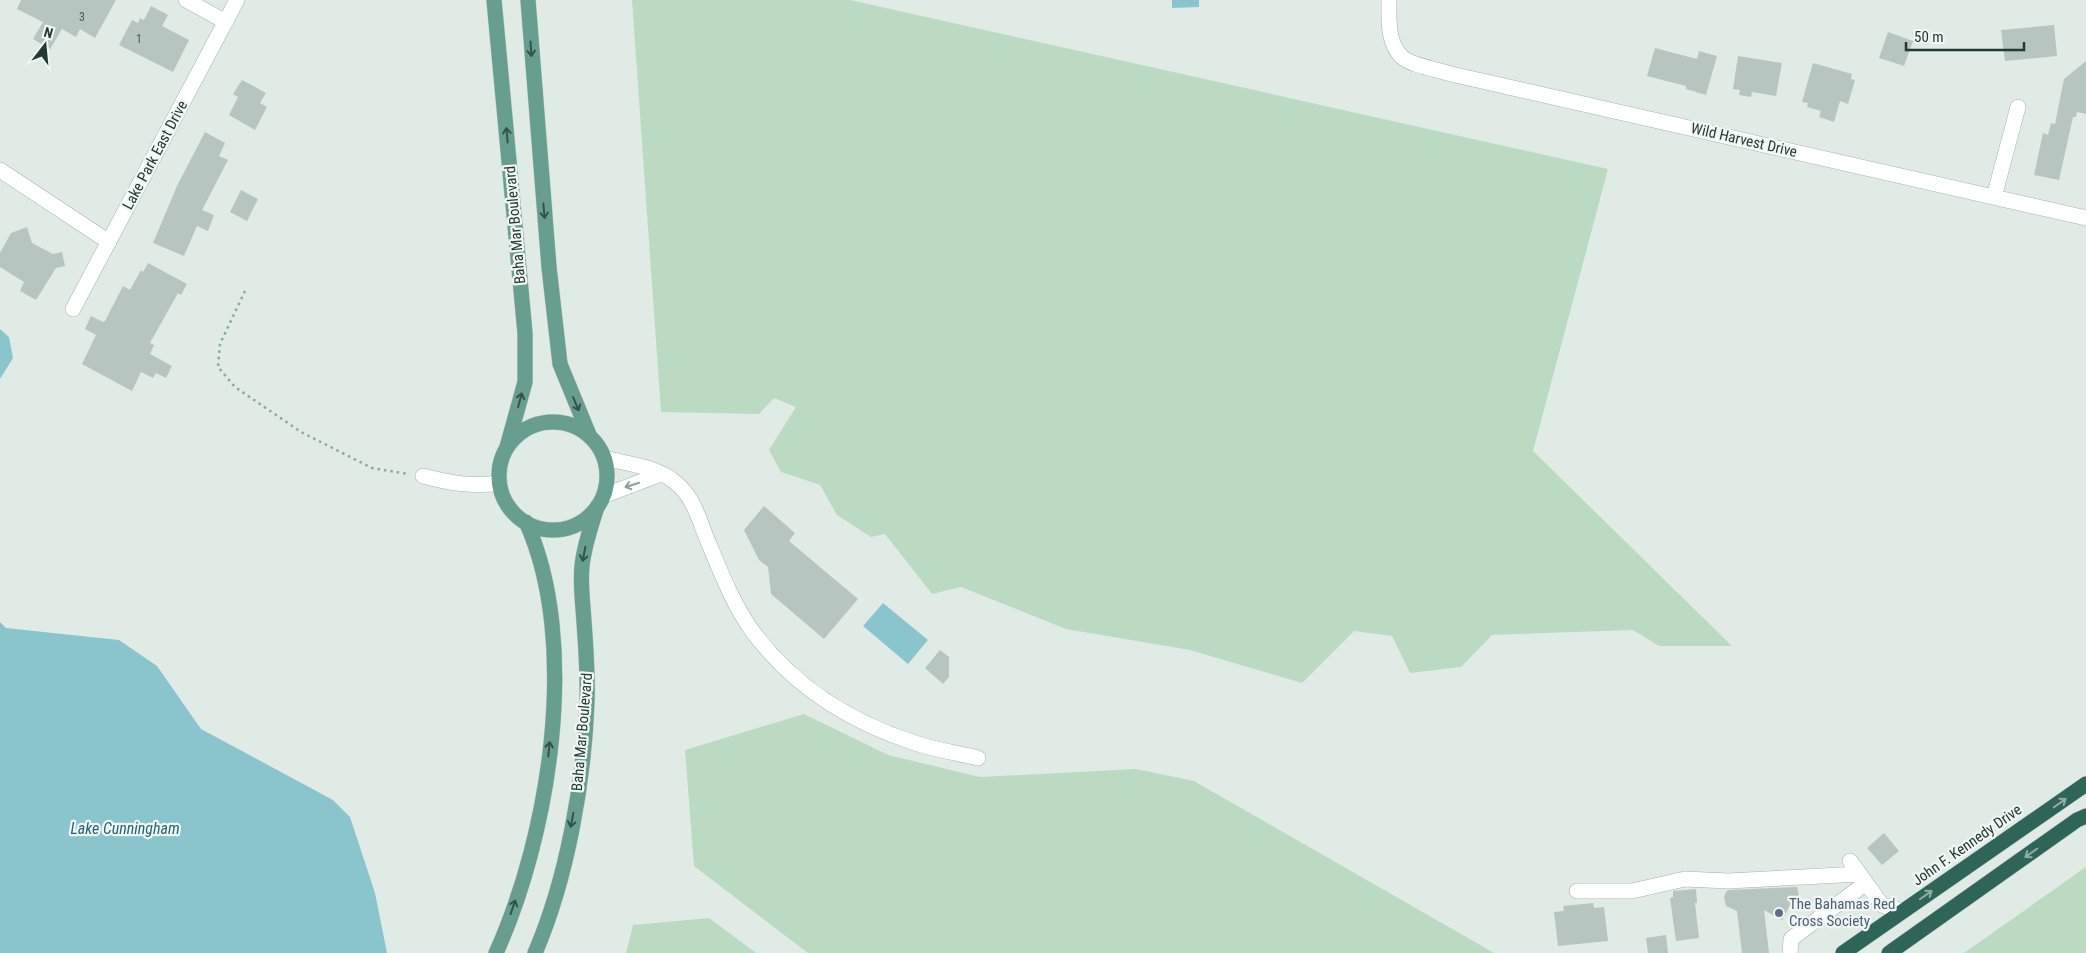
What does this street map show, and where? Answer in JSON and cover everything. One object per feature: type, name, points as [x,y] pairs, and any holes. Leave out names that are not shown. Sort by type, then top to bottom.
[{"type":"highway","name":"John F. Kennedy Drive","points":[[1843,953],[2086,784]]},
{"type":"highway","points":[[1889,953],[2083,818]]},
{"type":"main road","name":"Baha Mar Boulevard","points":[[494,0],[525,333],[525,382],[507,447]]},
{"type":"main road","name":"Baha Mar Boulevard","points":[[528,0],[548,258],[560,364],[590,437]]},
{"type":"main road","points":[[546,422],[569,425],[590,437],[598,446],[607,470],[606,483],[600,501],[588,517],[577,524],[565,528],[551,530],[538,528],[526,522],[514,514],[506,502],[500,483],[501,460],[507,447],[523,431],[546,422]]},
{"type":"main road","name":"Baha Mar Boulevard","points":[[535,953],[556,895],[578,788],[587,702],[587,659],[582,565],[588,533],[600,501]]},
{"type":"main road","name":"Baha Mar Boulevard","points":[[496,953],[514,906],[539,820],[553,709],[552,641],[548,596],[539,555],[526,522]]},
{"type":"street","points":[[186,0],[226,22]]},
{"type":"street","name":"Lake Park East Drive","points":[[73,309],[237,0]]},
{"type":"street","name":"Wild Harvest Drive","points":[[1389,0],[1389,25],[1395,47],[1403,58],[1451,74],[2086,218]]},
{"type":"street","points":[[1994,197],[2018,107]]},
{"type":"street","points":[[0,170],[109,242]]},
{"type":"street","points":[[604,458],[640,465],[661,474],[674,482],[695,506],[708,543],[729,589],[752,630],[781,666],[839,711],[868,726],[916,744],[978,758]]},
{"type":"street","points":[[600,501],[661,474]]},
{"type":"street","points":[[423,476],[455,484],[484,486],[500,483]]},
{"type":"street","points":[[1850,861],[1882,905],[1902,912]]},
{"type":"street","points":[[1577,891],[1632,892],[1685,879],[1728,881],[1863,879]]},
{"type":"street","points":[[1790,953],[1791,939],[1863,879]]},
{"type":"path","points":[[245,291],[220,344],[218,366],[234,387],[302,432],[372,468],[423,476]]},
{"type":"green space","points":[[632,0],[850,0],[1608,169],[1533,451],[1732,646],[1659,646],[1633,630],[1492,635],[1461,667],[1410,673],[1392,636],[1354,631],[1302,683],[1190,650],[1066,629],[961,587],[932,594],[885,534],[871,537],[837,515],[820,485],[781,472],[769,450],[796,407],[774,398],[759,414],[661,412]]},
{"type":"green space","points":[[804,714],[888,755],[980,777],[1136,769],[1194,781],[1494,953],[808,953],[694,866],[685,750]]},
{"type":"green space","points":[[2086,867],[2086,953],[1964,953]]},
{"type":"green space","points":[[709,918],[756,953],[626,953],[633,925]]},
{"type":"water","points":[[1172,0],[1199,0],[1199,7],[1172,8]]},
{"type":"water","points":[[0,329],[9,337],[13,358],[0,379]]},
{"type":"water","points":[[883,603],[928,640],[908,664],[863,626]]},
{"type":"water","name":"Lake Cunningham","points":[[0,622],[6,628],[119,640],[157,666],[201,729],[333,800],[350,817],[375,893],[387,953],[0,953]]},
{"type":"building","points":[[21,0],[116,0],[95,38],[80,29],[76,37],[62,29],[50,49],[33,39],[43,22],[17,9]]},
{"type":"building","points":[[151,6],[168,15],[162,26],[189,40],[173,72],[119,45],[132,20],[138,23],[140,18],[144,20]]},
{"type":"building","points":[[2054,25],[2057,56],[2005,61],[2001,30]]},
{"type":"building","points":[[1888,32],[1913,41],[1904,66],[1879,58]]},
{"type":"building","points":[[1655,48],[1697,59],[1699,51],[1717,56],[1706,95],[1686,89],[1686,86],[1647,76]]},
{"type":"building","points":[[1738,56],[1782,63],[1776,96],[1752,92],[1751,97],[1739,95],[1740,90],[1733,89]]},
{"type":"building","points":[[2086,61],[2086,114],[2077,112],[2076,117],[2073,117],[2059,180],[2034,175],[2043,133],[2048,135],[2051,123],[2055,124],[2064,79]]},
{"type":"building","points":[[1813,63],[1852,74],[1851,79],[1855,80],[1848,104],[1840,101],[1834,122],[1819,117],[1821,111],[1807,107],[1808,103],[1802,102]]},
{"type":"building","points":[[242,80],[266,93],[260,103],[267,107],[255,130],[229,115],[238,97],[233,94]]},
{"type":"building","points":[[205,132],[225,143],[219,156],[228,160],[202,210],[214,215],[208,231],[197,226],[184,256],[153,243],[177,186]]},
{"type":"building","points":[[241,190],[258,199],[247,221],[230,212]]},
{"type":"building","points":[[27,227],[32,243],[53,254],[62,252],[65,266],[56,268],[36,300],[20,291],[24,282],[0,267],[0,253],[11,233]]},
{"type":"building","points":[[148,263],[187,284],[181,295],[178,293],[150,343],[154,345],[150,354],[172,366],[166,378],[156,373],[153,378],[141,372],[132,391],[82,364],[96,335],[85,329],[91,316],[103,322],[105,321],[123,286],[130,290],[141,270],[143,272]]},
{"type":"building","points":[[764,506],[795,533],[789,541],[858,599],[824,639],[771,594],[768,567],[759,560],[744,530]]},
{"type":"building","points":[[940,650],[949,657],[949,677],[943,684],[925,668]]},
{"type":"building","points":[[1884,833],[1899,851],[1882,865],[1867,848]]},
{"type":"building","points":[[1797,887],[1799,894],[1791,903],[1782,920],[1764,910],[1769,953],[1742,953],[1737,911],[1726,906],[1724,897],[1726,892],[1728,890]]},
{"type":"building","points":[[1696,889],[1697,903],[1695,903],[1699,938],[1676,941],[1670,898],[1673,897],[1673,891]]},
{"type":"building","points":[[1593,903],[1594,908],[1604,907],[1608,941],[1558,946],[1554,912],[1564,911],[1563,906]]},
{"type":"building","points":[[1666,935],[1668,953],[1648,953],[1646,938]]},
{"type":"place","name":"The Bahamas Red Cross Society","points":[[1779,913]]}]
